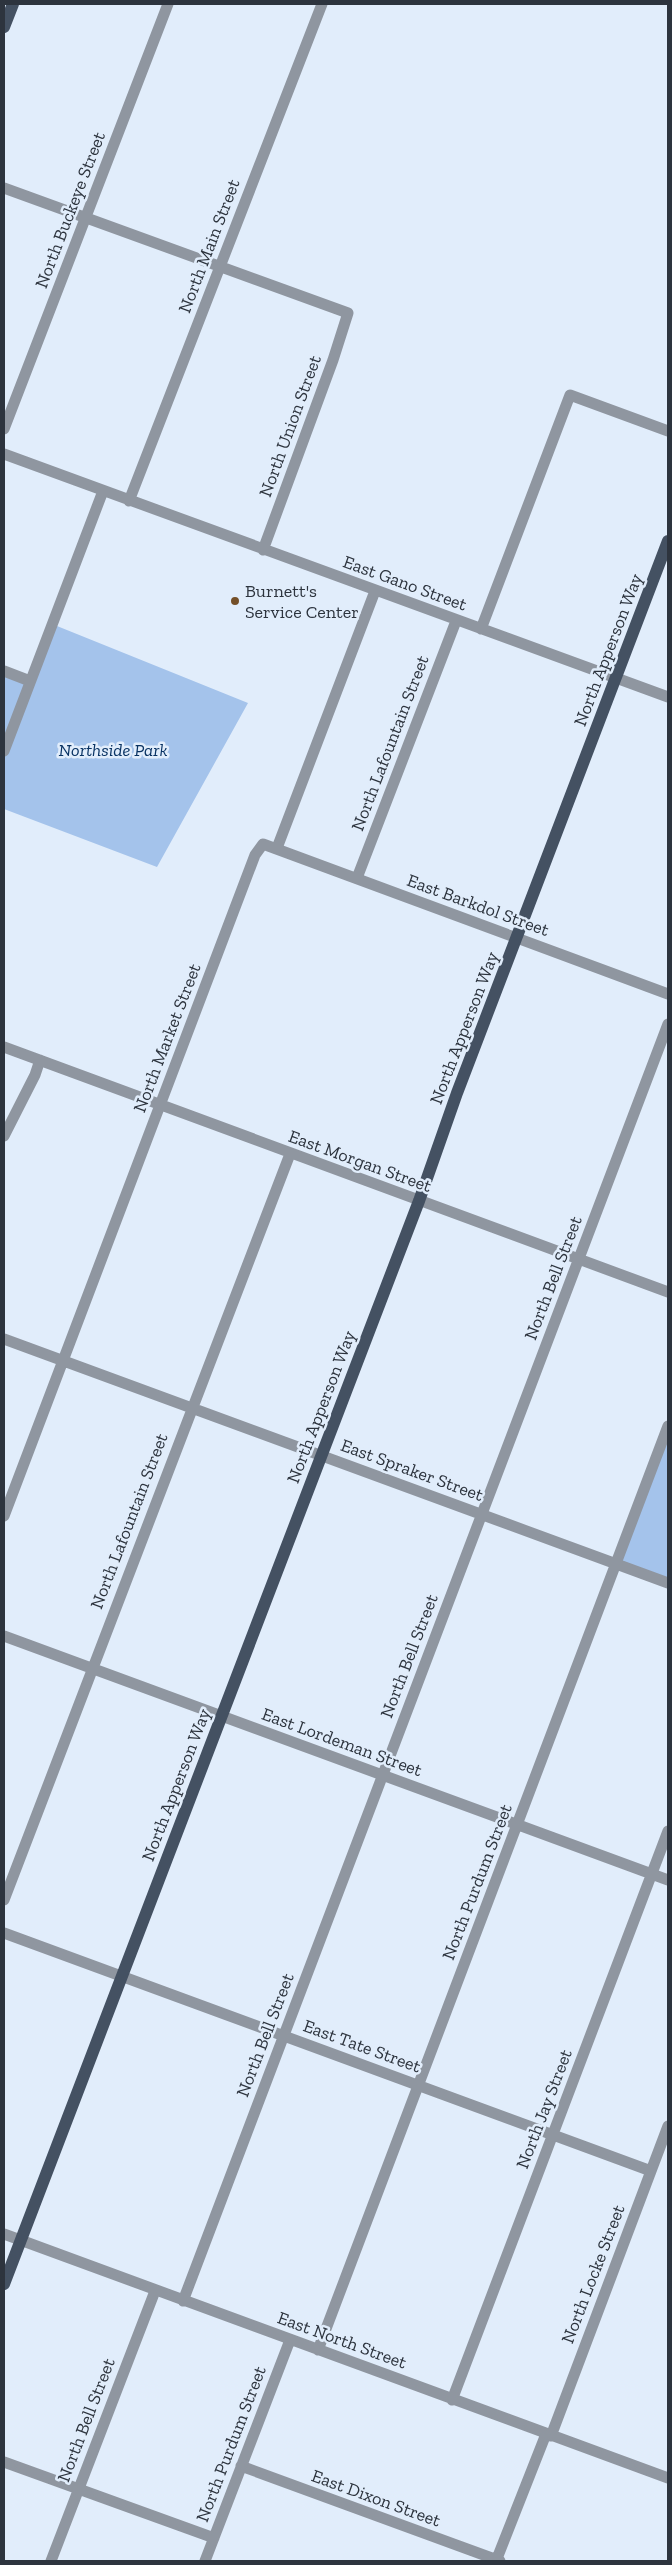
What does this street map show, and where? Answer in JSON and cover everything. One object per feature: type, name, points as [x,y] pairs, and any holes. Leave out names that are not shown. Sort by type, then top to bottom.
[{"type":"main road","points":[[4,27],[13,4]]},
{"type":"main road","name":"North Apperson Way","points":[[4,2284],[419,1202],[457,1093],[518,938],[668,541]]},
{"type":"street","name":"North Buckeye Street","points":[[4,429],[168,4]]},
{"type":"street","name":"North Main Street","points":[[129,501],[322,4]]},
{"type":"street","points":[[4,188],[220,267]]},
{"type":"street","name":"North Union Street","points":[[220,267],[348,313],[327,378],[263,550]]},
{"type":"street","points":[[481,629],[570,395],[668,431]]},
{"type":"street","name":"East Gano Street","points":[[4,454],[668,697]]},
{"type":"street","points":[[4,751],[103,491]]},
{"type":"street","points":[[277,848],[375,591]]},
{"type":"street","name":"North Lafountain Street","points":[[357,878],[456,621]]},
{"type":"street","points":[[4,671],[30,681]]},
{"type":"street","name":"North Market Street","points":[[4,1516],[255,855],[264,844],[277,848]]},
{"type":"street","name":"East Barkdol Street","points":[[277,848],[668,994]]},
{"type":"street","name":"North Bell Street","points":[[183,2301],[668,1024]]},
{"type":"street","name":"East Morgan Street","points":[[4,1047],[419,1202],[668,1292]]},
{"type":"street","points":[[4,1136],[35,1075],[40,1060]]},
{"type":"street","name":"North Lafountain Street","points":[[4,1900],[190,1409],[290,1154]]},
{"type":"street","name":"East Spraker Street","points":[[4,1339],[190,1409],[668,1582]]},
{"type":"street","name":"North Purdum Street","points":[[318,2350],[668,1426]]},
{"type":"street","name":"East Lordeman Street","points":[[4,1636],[668,1880]]},
{"type":"street","name":"North Jay Street","points":[[452,2400],[668,1831]]},
{"type":"street","name":"East Tate Street","points":[[4,1933],[651,2171]]},
{"type":"street","name":"North Locke Street","points":[[497,2561],[668,2126]]},
{"type":"street","name":"East North Street","points":[[4,2234],[668,2478]]},
{"type":"street","name":"North Bell Street","points":[[51,2561],[155,2291]]},
{"type":"street","name":"North Purdum Street","points":[[205,2561],[290,2340]]},
{"type":"street","points":[[4,2462],[214,2538]]},
{"type":"street","name":"East Dixon Street","points":[[241,2466],[497,2561]]},
{"type":"green space","name":"Northside Park","points":[[52,624],[248,703],[157,867],[4,809],[4,671],[30,681]]},
{"type":"green space","points":[[668,1426],[668,1583],[616,1564]]},
{"type":"place","name":"Burnett's Service Center","points":[[235,601]]}]
